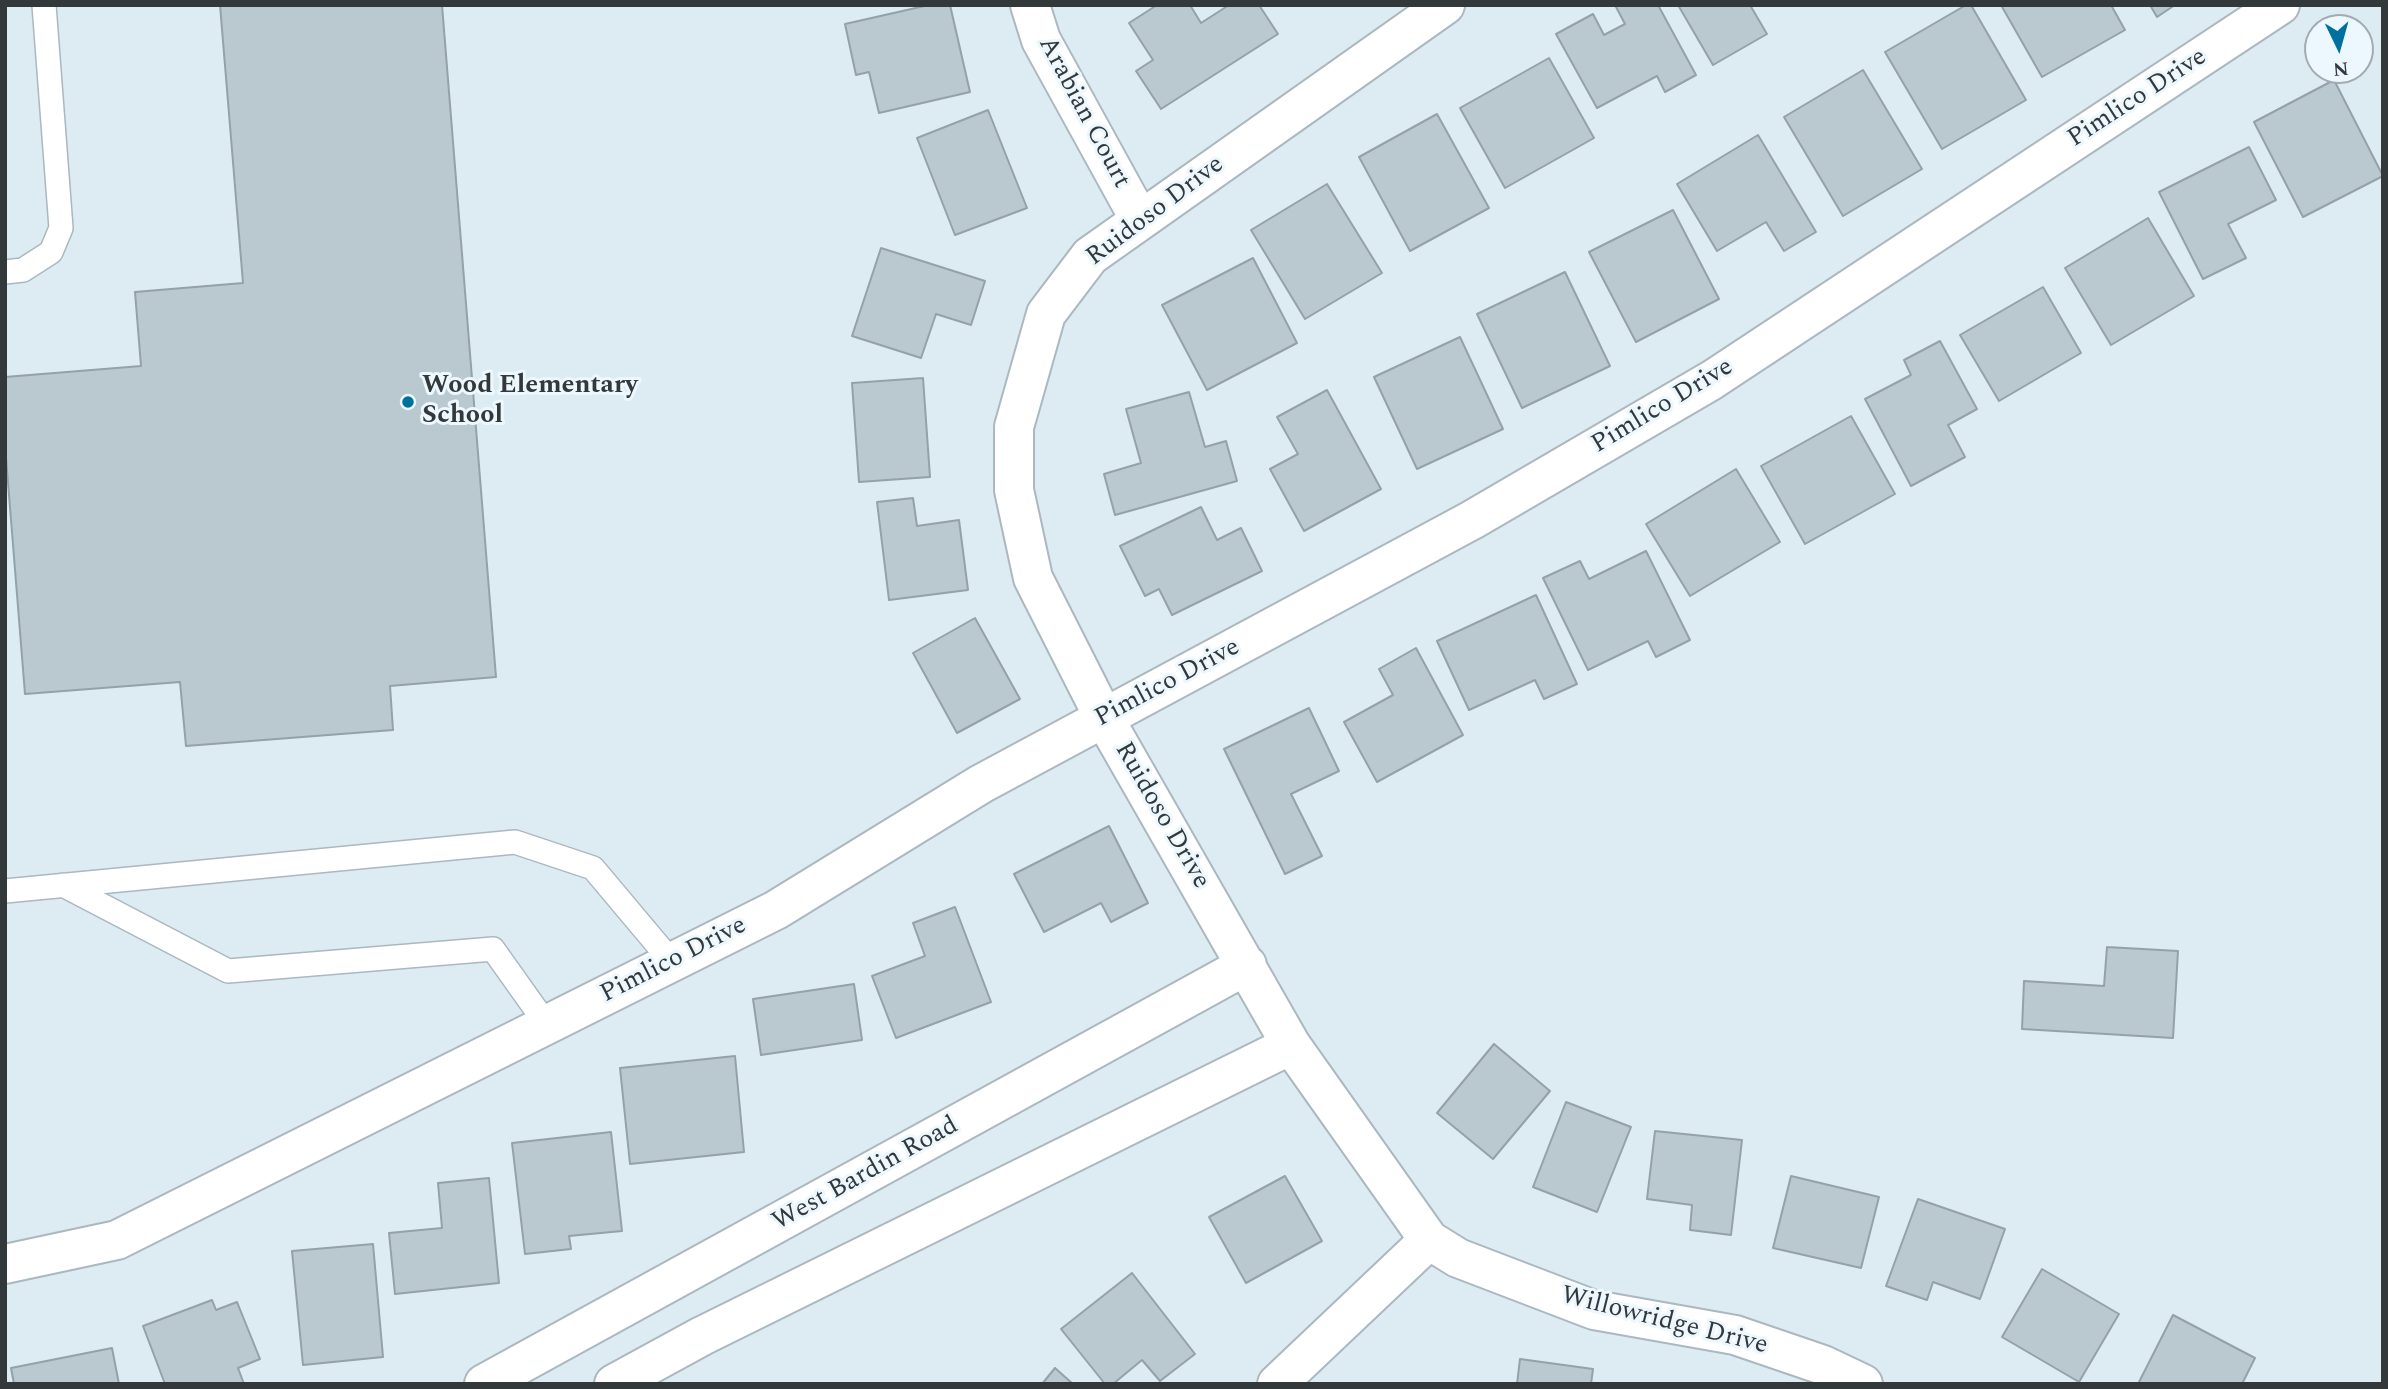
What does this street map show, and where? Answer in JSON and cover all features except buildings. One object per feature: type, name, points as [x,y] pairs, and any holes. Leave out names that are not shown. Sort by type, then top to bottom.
[{"type":"street","name":"Arabian Court","points":[[1030,5],[1041,40],[1140,220]]},
{"type":"street","name":"Ruidoso Drive","points":[[1429,1240],[1291,1045],[1104,718],[1033,578],[1014,490],[1014,427],[1046,314],[1090,256],[1445,5]]},
{"type":"street","name":"Pimlico Drive","points":[[5,1264],[117,1240],[776,910],[981,784],[1472,520],[1712,380],[2280,5]]},
{"type":"street","name":"West Bardin Road","points":[[484,1384],[1247,965]]},
{"type":"street","points":[[614,1384],[702,1336],[1291,1045]]},
{"type":"street","points":[[1276,1384],[1429,1240]]},
{"type":"street","name":"Willowridge Drive","points":[[1429,1240],[1458,1258],[1594,1310],[1735,1335],[1823,1365],[1863,1384]]},
{"type":"lane","points":[[5,271],[23,270],[51,253],[61,228],[44,5]]},
{"type":"lane","points":[[5,891],[515,842],[593,869],[672,962]]},
{"type":"lane","points":[[63,885],[228,971],[493,949],[547,1025]]},
{"type":"place","name":"Wood Elementary School","points":[[408,402]]}]
